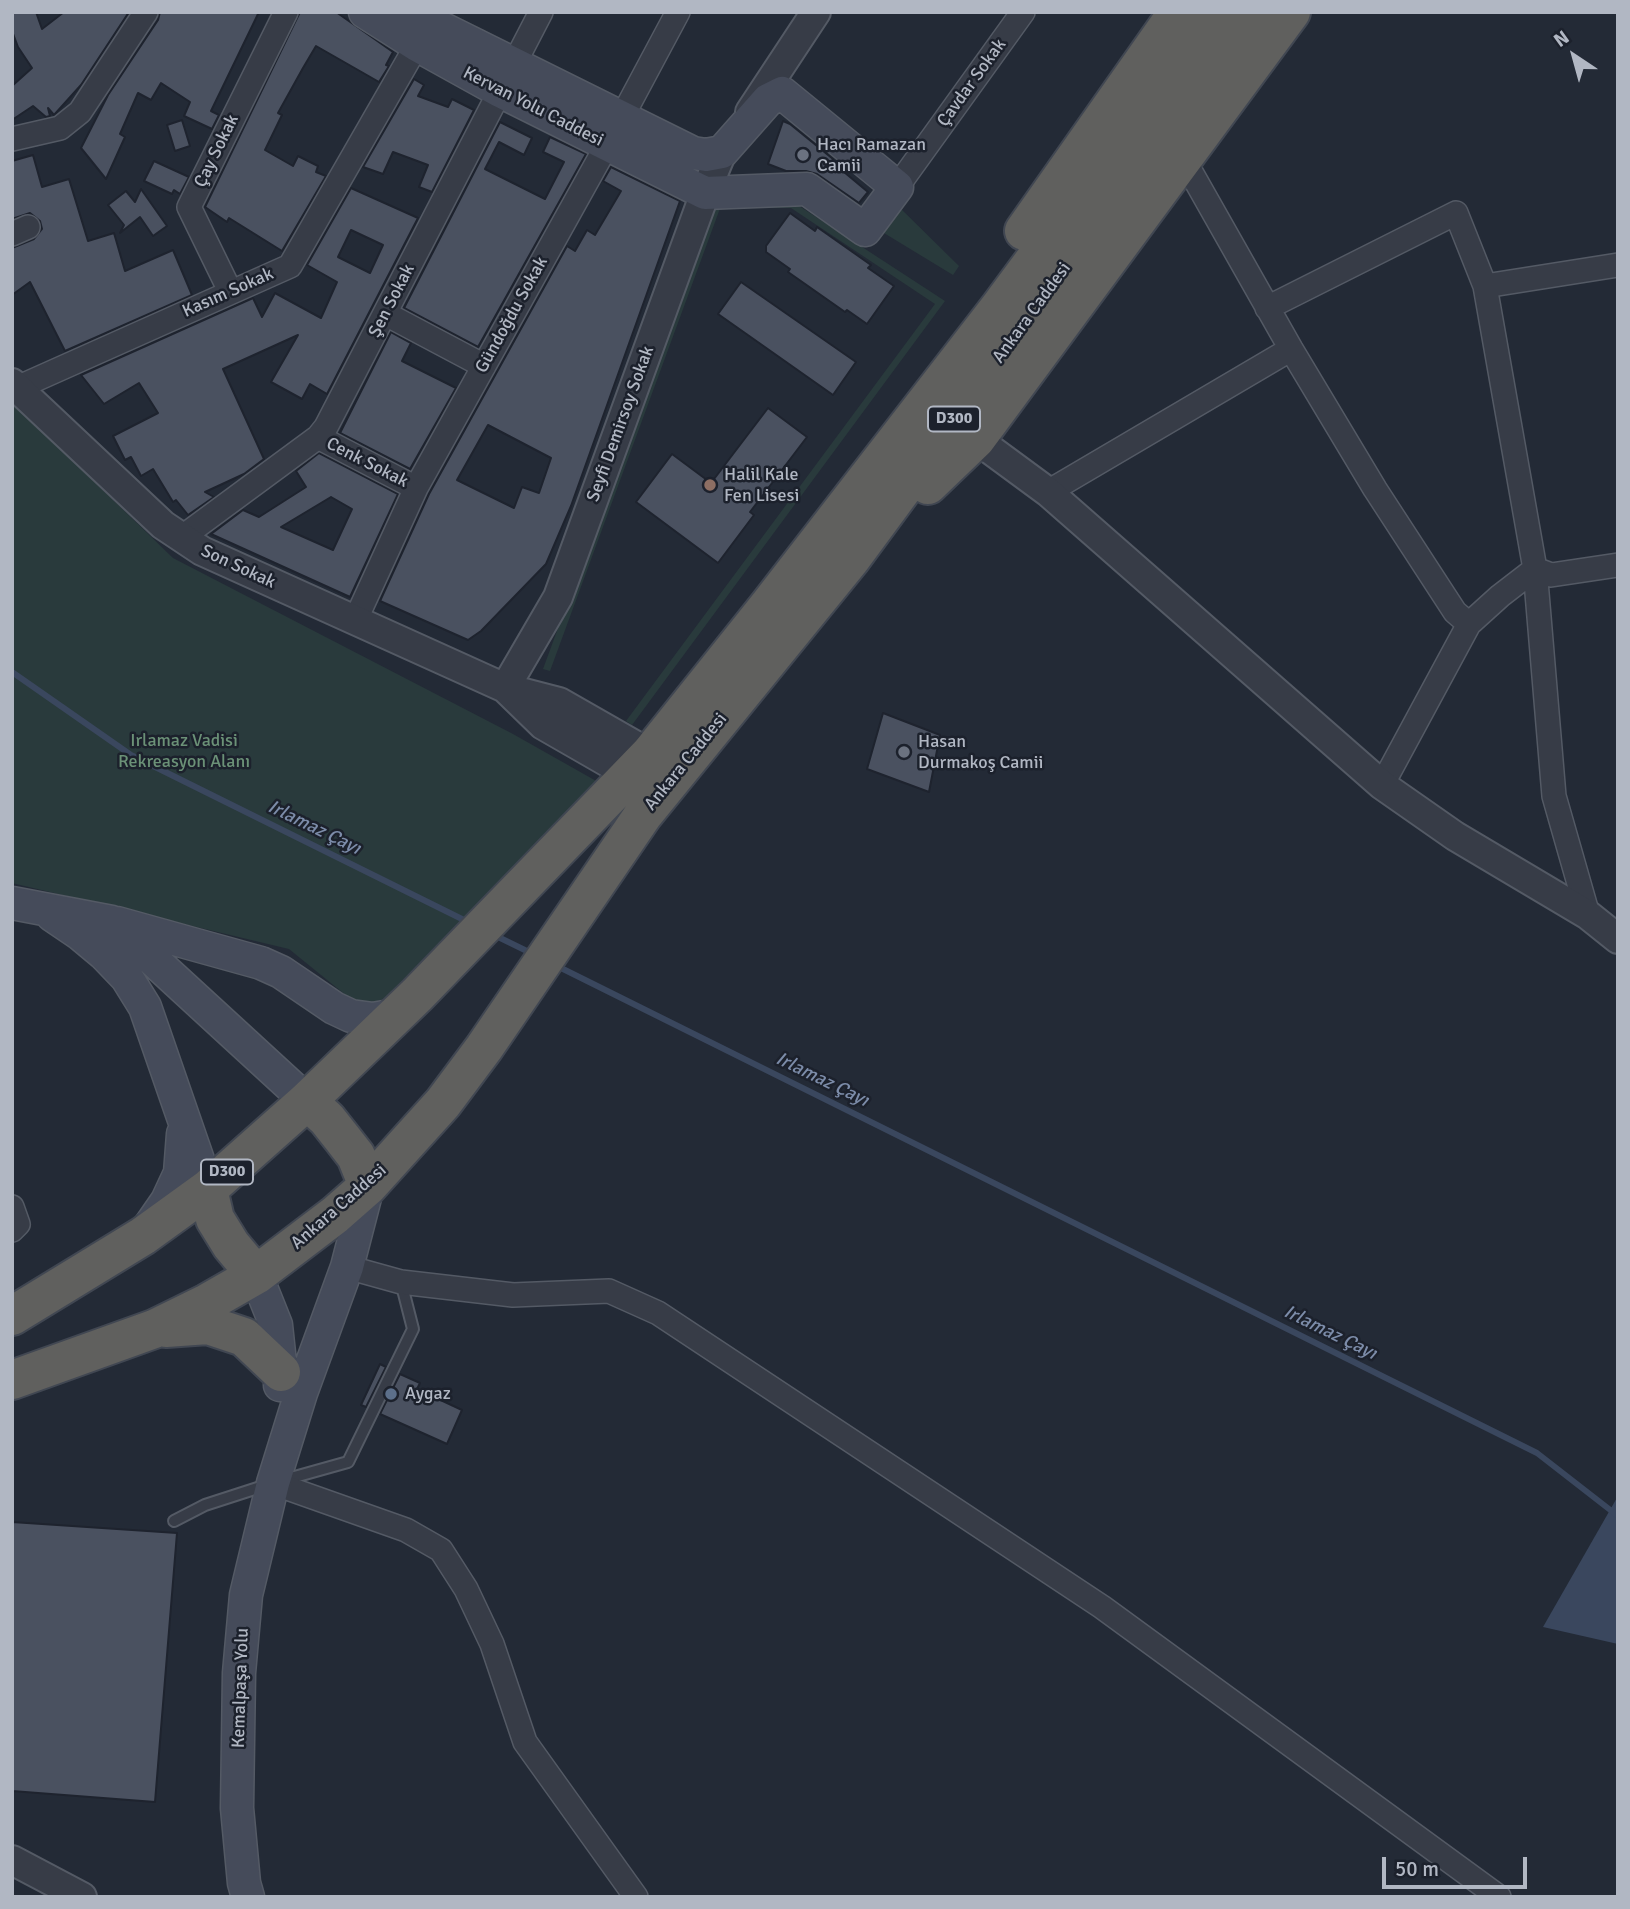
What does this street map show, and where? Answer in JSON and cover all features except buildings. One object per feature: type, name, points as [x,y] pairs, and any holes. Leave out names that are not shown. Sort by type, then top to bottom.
[{"type":"highway","points":[[769,605],[897,414],[1178,12]]},
{"type":"highway","name":"Ankara Caddesi","points":[[12,1380],[153,1329],[256,1275],[335,1215],[368,1186],[443,1103],[484,1048],[634,784],[999,308],[1218,12]]},
{"type":"highway","name":"Ankara Caddesi","points":[[12,1316],[143,1236],[208,1189],[307,1101],[634,784],[851,559],[1254,12]]},
{"type":"highway","points":[[851,559],[976,439],[1291,12]]},
{"type":"highway","points":[[307,1101],[327,1119],[356,1156],[368,1186]]},
{"type":"highway","points":[[208,1189],[215,1219],[230,1245],[256,1275]]},
{"type":"highway","points":[[153,1329],[208,1325],[244,1337],[281,1372]]},
{"type":"main road","name":"Kervan Yolu Caddesi","points":[[365,12],[419,22],[507,78],[614,132],[705,193]]},
{"type":"main road","points":[[705,193],[807,189],[865,230],[897,187],[782,93],[768,100],[727,145]]},
{"type":"main road","name":"Kervan Yolu Caddesi","points":[[614,132],[706,155],[727,145]]},
{"type":"main road","points":[[27,906],[113,922],[261,963],[281,972],[334,1008],[351,1016],[373,1019],[406,1005]]},
{"type":"main road","points":[[27,906],[80,934],[127,978],[145,1007],[208,1189]]},
{"type":"main road","points":[[113,922],[307,1101]]},
{"type":"main road","points":[[143,1236],[167,1201],[180,1173],[184,1148],[183,1122]]},
{"type":"main road","name":"Kemalpaşa Yolu","points":[[248,1897],[244,1883],[237,1808],[239,1673],[246,1595],[273,1482],[305,1381],[347,1267],[368,1186]]},
{"type":"main road","name":"Kemalpaşa Yolu","points":[[256,1275],[276,1325],[281,1372],[273,1482]]},
{"type":"street","points":[[12,139],[60,128],[80,112],[146,12]]},
{"type":"street","name":"Çay Sokak","points":[[230,291],[189,207],[286,12]]},
{"type":"street","name":"Şen Sokak","points":[[181,538],[318,437],[333,417],[541,12]]},
{"type":"street","name":"Gündoğdu Sokak","points":[[355,621],[416,488],[678,12]]},
{"type":"street","name":"Seyfi Demirsoy Sokak","points":[[505,688],[558,597],[705,193],[727,145],[816,12]]},
{"type":"street","name":"Çavdar Sokak","points":[[897,187],[1023,12]]},
{"type":"street","points":[[1151,51],[1157,12]]},
{"type":"street","name":"Kasım Sokak","points":[[15,386],[290,266],[419,22]]},
{"type":"street","points":[[1184,160],[1267,308],[1376,489],[1455,612],[1469,624]]},
{"type":"street","points":[[1267,308],[1456,213],[1485,286],[1535,569],[1554,796],[1588,915]]},
{"type":"street","points":[[1485,286],[1618,265]]},
{"type":"street","points":[[386,314],[484,366]]},
{"type":"street","points":[[1048,492],[1291,349]]},
{"type":"street","name":"Son Sokak","points":[[15,386],[163,525],[181,538],[202,551],[505,688],[559,702],[634,784]]},
{"type":"street","name":"Cenk Sokak","points":[[318,437],[416,488]]},
{"type":"street","points":[[976,439],[1048,492],[1382,785],[1455,836],[1588,915],[1618,939]]},
{"type":"street","points":[[1535,569],[1551,575],[1618,565]]},
{"type":"street","points":[[1382,785],[1469,624],[1535,569]]},
{"type":"street","points":[[12,1207],[18,1224],[12,1230]]},
{"type":"street","points":[[347,1267],[401,1282],[513,1295],[609,1291],[658,1313],[1102,1607],[1499,1897]]},
{"type":"street","points":[[273,1482],[406,1530],[441,1550],[466,1589],[492,1644],[526,1742],[636,1897]]},
{"type":"street","points":[[12,1860],[82,1897]]},
{"type":"lane","points":[[174,1521],[205,1505],[273,1482],[348,1462],[413,1329],[401,1282]]},
{"type":"green space","points":[[715,201],[722,203],[550,671],[543,669]]},
{"type":"green space","points":[[759,202],[793,202],[945,301],[632,725],[626,721],[935,304],[791,208],[759,208]]},
{"type":"green space","points":[[897,205],[959,266],[953,275],[879,230]]},
{"type":"green space","name":"Irlamaz Vadisi Rekreasyon Alanı","points":[[12,402],[173,558],[513,734],[598,782],[385,998],[369,1005],[353,1001],[289,949],[12,883]]},
{"type":"water","points":[[1618,1496],[1618,1644],[1543,1627]]},
{"type":"waterway","name":"Irlamaz Çayı","points":[[12,672],[131,755],[470,923]]},
{"type":"waterway","name":"Irlamaz Çayı","points":[[492,934],[533,954]]},
{"type":"waterway","name":"Irlamaz Çayı","points":[[555,965],[1537,1453],[1618,1516]]},
{"type":"place","name":"Hacı Ramazan Camii","points":[[803,155]]},
{"type":"place","name":"Halil Kale Fen Lisesi","points":[[710,485]]},
{"type":"place","name":"Hasan Durmakoş Camii","points":[[904,752]]},
{"type":"place","name":"Aygaz","points":[[391,1394]]}]
